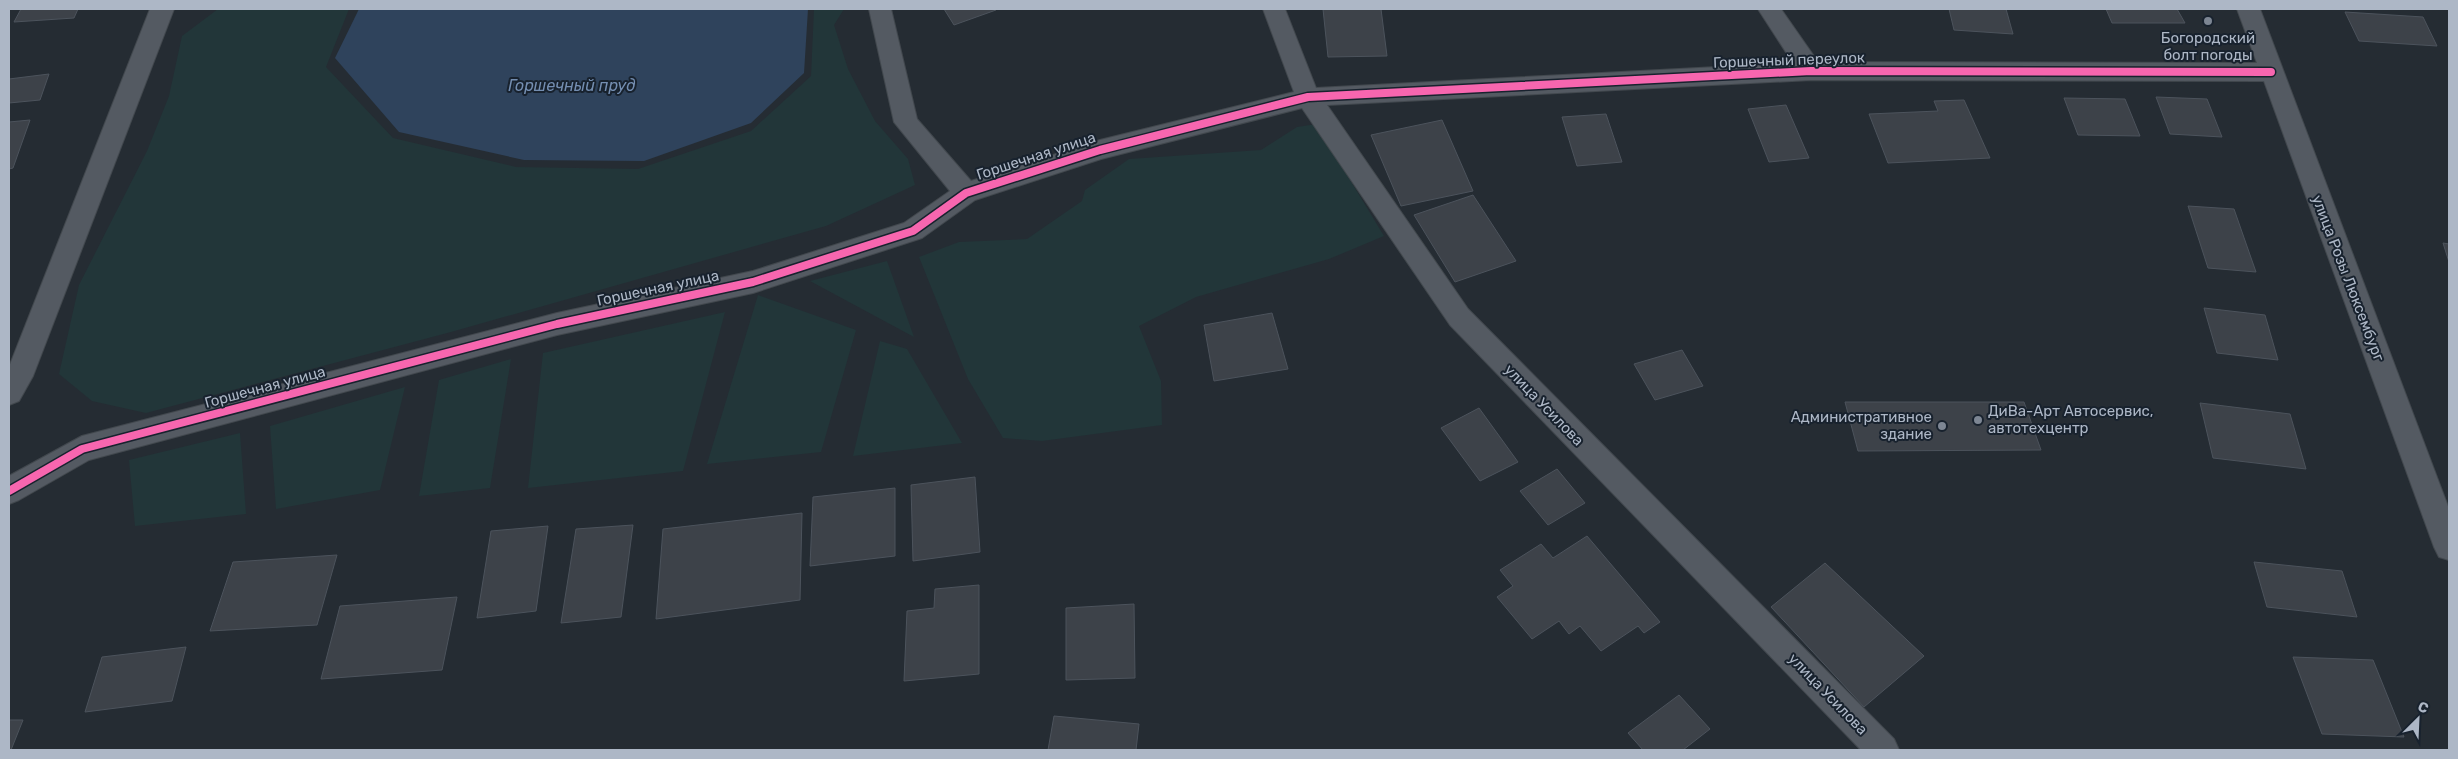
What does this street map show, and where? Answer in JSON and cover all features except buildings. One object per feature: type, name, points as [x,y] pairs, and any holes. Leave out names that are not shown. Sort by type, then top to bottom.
[{"type":"street","points":[[9,393],[19,376],[162,9]]},
{"type":"street","points":[[880,9],[906,122],[966,193]]},
{"type":"street","name":"улица Усилова","points":[[1274,9],[1308,98],[1458,317],[1883,750]]},
{"type":"street","points":[[1769,9],[1811,71]]},
{"type":"street","name":"улица Розы Люксембург","points":[[2249,9],[2449,547]]},
{"type":"street","name":"Горшечный переулок","points":[[1308,98],[1811,71],[2271,72]]},
{"type":"street","name":"Горшечная улица","points":[[9,491],[82,449],[557,324],[753,282],[913,231],[966,193],[1100,150],[1308,98]]},
{"type":"green space","points":[[218,9],[349,9],[326,67],[393,138],[516,167],[638,169],[751,131],[811,76],[814,9],[844,9],[834,25],[848,69],[875,121],[908,159],[915,185],[826,226],[451,332],[146,413],[92,401],[59,374],[79,285],[147,151],[169,96],[182,36]]},
{"type":"green space","points":[[1323,123],[1338,160],[1384,236],[1329,259],[1196,297],[1139,326],[1161,381],[1162,425],[1042,441],[1003,438],[968,379],[919,257],[959,242],[1027,239],[1082,201],[1085,190],[1129,159],[1261,150],[1297,127]]},
{"type":"green space","points":[[887,261],[914,337],[810,281]]},
{"type":"green space","points":[[758,295],[856,330],[821,452],[707,464]]},
{"type":"green space","points":[[725,312],[683,471],[528,488],[543,353]]},
{"type":"green space","points":[[880,341],[907,349],[962,443],[853,456]]},
{"type":"green space","points":[[511,359],[490,488],[419,496],[439,380]]},
{"type":"green space","points":[[405,387],[380,490],[276,509],[270,426]]},
{"type":"green space","points":[[240,433],[246,514],[135,526],[129,460]]},
{"type":"water","name":"Горшечный пруд","points":[[359,9],[808,9],[804,73],[751,123],[644,161],[524,160],[399,132],[335,58]]},
{"type":"cycle path","points":[[9,491],[82,449],[557,324],[753,282],[913,231],[966,193],[1100,150],[1308,97],[1811,71],[2271,72]]},
{"type":"place","name":"Богородский болт погоды","points":[[2208,21]]},
{"type":"place","name":"ДиВа-Арт Автосервис, автотехцентр","points":[[1978,420]]},
{"type":"place","name":"Административное здание","points":[[1942,426]]}]
